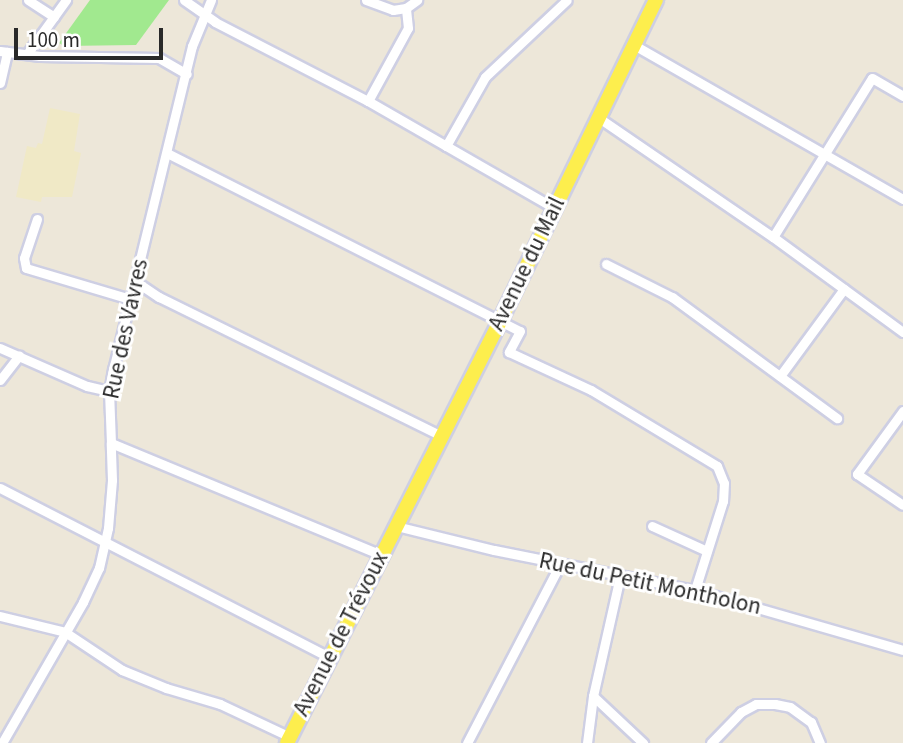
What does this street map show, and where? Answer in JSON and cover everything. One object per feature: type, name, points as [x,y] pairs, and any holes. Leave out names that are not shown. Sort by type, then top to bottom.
[{"type":"main road","name":"Avenue du Mail","points":[[396,526],[500,321],[656,0]]},
{"type":"main road","name":"Avenue de Trévoux","points":[[288,742],[396,526]]},
{"type":"street","points":[[28,0],[54,17]]},
{"type":"street","points":[[27,54],[66,0]]},
{"type":"street","points":[[184,0],[203,14],[368,101],[554,208]]},
{"type":"street","name":"Rue des Vavres","points":[[2,743],[94,580],[107,541],[112,480],[109,391],[187,74],[203,14],[211,0]]},
{"type":"street","points":[[366,0],[394,10],[406,8],[417,0]]},
{"type":"street","points":[[446,146],[485,77],[567,0]]},
{"type":"street","points":[[368,101],[408,28],[406,8]]},
{"type":"street","points":[[634,45],[903,199]]},
{"type":"street","points":[[0,83],[4,52],[159,58],[187,74]]},
{"type":"street","points":[[773,237],[872,78],[903,96]]},
{"type":"street","points":[[599,118],[773,237],[903,332]]},
{"type":"street","points":[[167,153],[520,331],[509,352],[591,390],[717,466],[724,484],[723,501],[695,590]]},
{"type":"street","points":[[37,219],[24,258],[26,268],[130,299]]},
{"type":"street","points":[[606,264],[672,297],[837,418]]},
{"type":"street","points":[[135,281],[159,297],[442,436]]},
{"type":"street","points":[[780,376],[844,289]]},
{"type":"street","points":[[0,348],[86,386],[109,391]]},
{"type":"street","points":[[0,380],[19,356]]},
{"type":"street","points":[[903,411],[857,474],[903,505]]},
{"type":"street","points":[[111,443],[381,555]]},
{"type":"street","points":[[0,488],[329,657]]},
{"type":"street","name":"Rue du Petit Montholon","points":[[396,526],[560,564],[695,590],[903,650]]},
{"type":"street","points":[[652,526],[707,551]]},
{"type":"street","points":[[467,743],[560,564]]},
{"type":"street","points":[[587,743],[593,696],[620,576]]},
{"type":"street","points":[[0,616],[65,632],[122,670],[166,688],[220,704],[288,742]]},
{"type":"street","points":[[593,696],[643,743]]},
{"type":"street","points":[[711,743],[741,712],[756,704],[775,704],[790,707],[811,722],[820,743]]},
{"type":"shaded area","points":[[50,108],[80,114],[74,151],[81,153],[72,197],[42,197],[41,202],[16,197],[27,146],[36,148],[38,143],[42,144]]},
{"type":"green space","points":[[90,0],[169,0],[136,45],[64,46],[59,43]]}]
